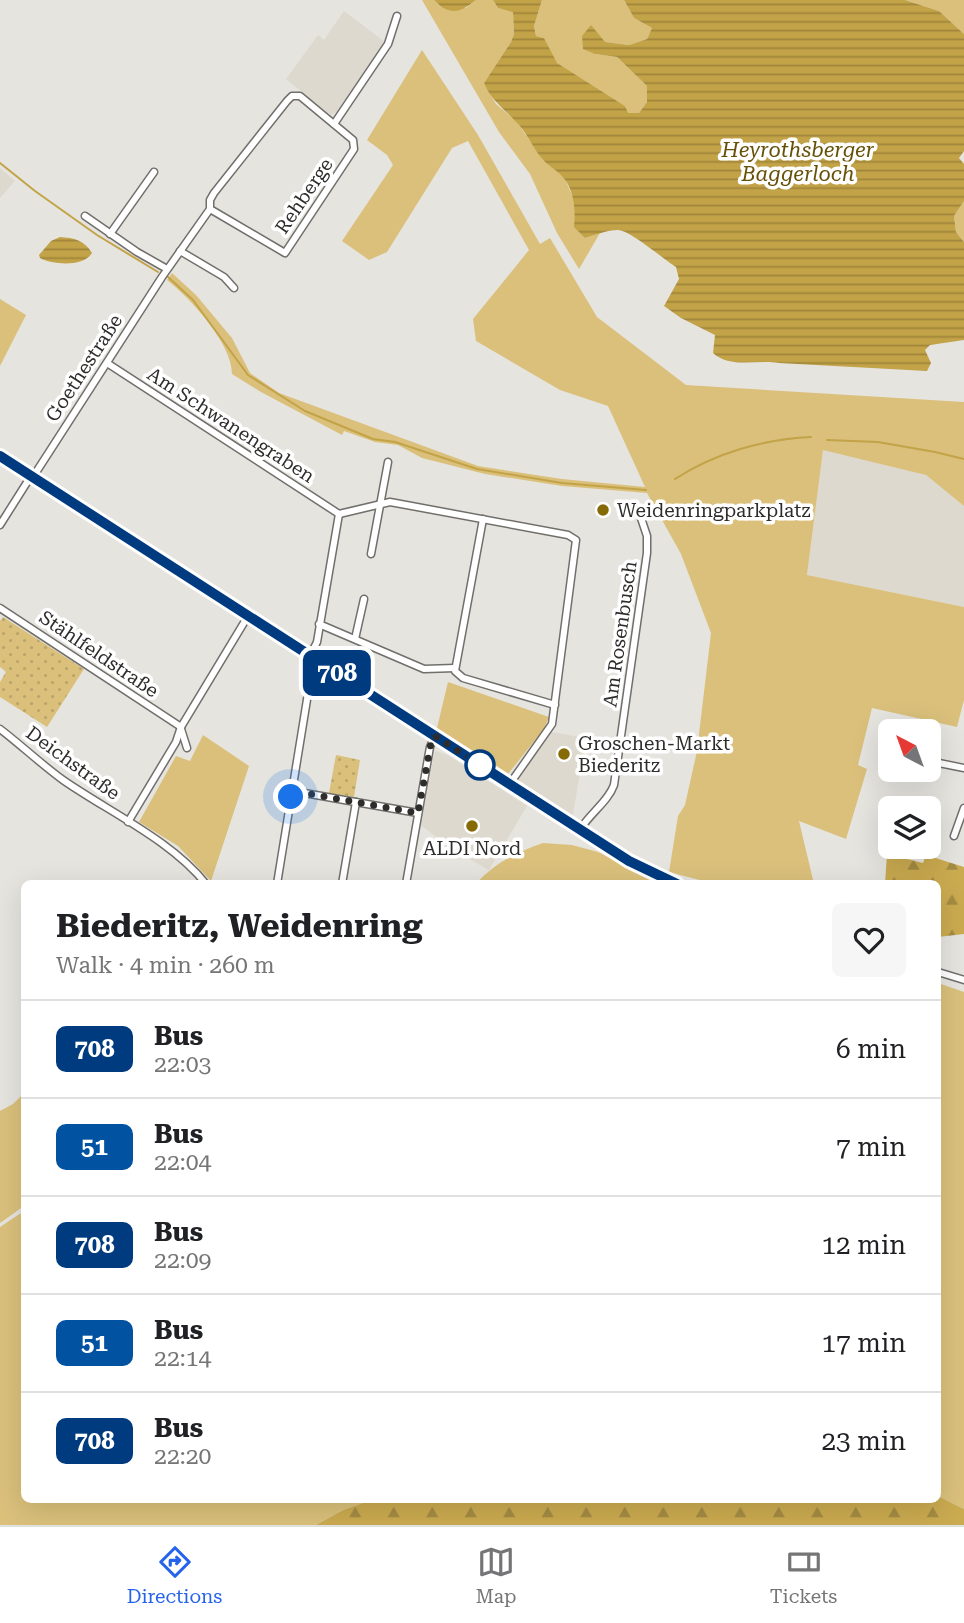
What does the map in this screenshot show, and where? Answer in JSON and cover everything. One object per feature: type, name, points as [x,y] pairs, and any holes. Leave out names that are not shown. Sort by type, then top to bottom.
[{"type":"street","points":[[334,124],[388,44],[397,16]]},
{"type":"street","name":"Rehberge","points":[[162,277],[210,209],[210,200],[214,193],[292,96],[300,96],[354,140],[354,149],[285,253],[210,209]]},
{"type":"street","points":[[110,234],[154,172]]},
{"type":"street","points":[[85,216],[167,269]]},
{"type":"street","points":[[180,251],[224,277],[234,288]]},
{"type":"street","name":"Goethestraße","points":[[0,525],[162,277]]},
{"type":"street","name":"Am Schwanengraben","points":[[107,363],[338,514]]},
{"type":"street","points":[[0,456],[509,785],[642,869],[668,880]]},
{"type":"street","points":[[371,554],[388,462]]},
{"type":"street","points":[[310,656],[317,642],[338,514],[390,502],[568,535],[576,540],[550,729],[509,785]]},
{"type":"street","name":"Am Rosenbusch","points":[[580,830],[591,813],[610,794],[614,785],[647,553],[647,536],[640,515]]},
{"type":"street","points":[[483,519],[455,668],[457,674],[461,678],[555,705]]},
{"type":"street","points":[[355,639],[364,599]]},
{"type":"street","name":"Stählfeldstraße","points":[[0,608],[181,727]]},
{"type":"street","name":"Deichstraße","points":[[128,822],[248,616]]},
{"type":"street","points":[[319,624],[424,669],[455,668]]},
{"type":"street","points":[[278,880],[311,676],[317,661]]},
{"type":"street","points":[[181,727],[187,748]]},
{"type":"street","name":"Deichstraße","points":[[0,729],[63,780],[183,861],[202,880]]},
{"type":"street","points":[[407,880],[431,743],[435,736]]},
{"type":"street","points":[[942,764],[964,768]]},
{"type":"street","points":[[293,791],[418,813]]},
{"type":"street","points":[[343,880],[356,802]]},
{"type":"street","points":[[954,836],[964,808]]},
{"type":"street","points":[[941,973],[964,980]]},
{"type":"shaded area","points":[[422,0],[434,0],[439,5],[466,8],[476,0],[493,0],[498,8],[513,11],[514,34],[511,42],[484,83],[496,104],[517,122],[543,160],[564,177],[585,238],[600,233],[579,269],[557,233],[530,174],[499,132]]},
{"type":"shaded area","points":[[542,0],[624,0],[634,18],[652,28],[647,39],[629,45],[605,42],[595,54],[617,57],[647,86],[647,102],[639,113],[627,113],[625,106],[556,63],[544,38],[536,36],[534,26]]},
{"type":"shaded area","points":[[905,0],[964,0],[964,34],[939,11]]},
{"type":"shaded area","points":[[344,11],[385,42],[337,112],[331,115],[286,79],[318,35],[324,40]]},
{"type":"shaded area","points":[[422,50],[478,135],[540,244],[550,238],[597,317],[686,385],[964,402],[964,506],[926,475],[823,450],[807,575],[964,607],[964,700],[957,727],[942,724],[942,719],[921,719],[872,708],[858,765],[867,769],[846,839],[799,821],[813,880],[700,880],[669,872],[678,816],[685,805],[697,751],[711,633],[681,554],[647,493],[562,486],[485,474],[422,458],[398,445],[375,442],[344,431],[342,435],[232,374],[225,349],[209,322],[167,280],[172,273],[196,295],[232,338],[250,373],[279,393],[478,466],[562,479],[645,487],[608,406],[560,390],[476,341],[473,319],[529,250],[468,141],[452,148],[387,252],[369,260],[342,241],[393,165],[387,155],[367,140]]},
{"type":"shaded area","points":[[0,168],[15,181],[0,198]]},
{"type":"shaded area","points":[[964,201],[964,242],[956,232],[954,216]]},
{"type":"shaded area","points":[[0,299],[26,315],[0,366]]},
{"type":"shaded area","points":[[823,449],[926,475],[964,506],[964,607],[807,575]]},
{"type":"shaded area","points":[[3,617],[84,669],[47,727],[0,697],[0,682],[6,672],[0,667],[0,621]]},
{"type":"shaded area","points":[[448,682],[549,717],[544,729],[508,774],[437,728]]},
{"type":"shaded area","points":[[552,732],[586,738],[572,820],[516,784],[526,765]]},
{"type":"shaded area","points":[[203,735],[249,766],[211,880],[178,846],[139,822],[176,756],[190,761]]},
{"type":"shaded area","points":[[436,751],[449,756],[527,806],[489,870],[451,849],[421,825]]},
{"type":"shaded area","points":[[336,755],[360,760],[354,797],[329,793]]},
{"type":"shaded area","points":[[543,843],[572,845],[598,852],[652,880],[480,880],[506,859]]},
{"type":"shaded area","points":[[941,984],[964,992],[964,1509],[941,1498]]},
{"type":"shaded area","points":[[21,1096],[21,1208],[0,1223],[0,1111]]},
{"type":"shaded area","points":[[21,1213],[21,1503],[363,1503],[316,1525],[0,1525],[0,1227]]},
{"type":"green space","points":[[887,859],[907,859],[923,863],[924,859],[939,859],[964,867],[964,934],[941,937],[941,880],[885,880]]},
{"type":"green space","points":[[941,1498],[964,1509],[964,1525],[316,1525],[363,1503],[941,1503]]},
{"type":"water","points":[[434,0],[476,0],[460,10],[450,11]]},
{"type":"water","name":"Heyrothsberger Baggerloch","points":[[493,0],[542,0],[534,26],[536,36],[544,38],[557,63],[625,106],[628,113],[639,113],[647,102],[647,86],[617,57],[595,54],[583,49],[582,36],[591,25],[605,42],[629,45],[647,39],[652,28],[634,18],[624,0],[905,0],[939,11],[964,34],[964,151],[959,158],[964,164],[964,201],[954,216],[956,232],[964,242],[964,340],[930,345],[925,350],[931,363],[927,371],[736,362],[720,358],[713,353],[715,335],[664,306],[679,279],[676,267],[623,231],[610,231],[585,238],[574,227],[575,213],[569,186],[559,173],[544,161],[522,129],[487,90],[484,83],[514,34],[513,12],[498,8]]},
{"type":"water","points":[[60,237],[86,245],[92,253],[88,258],[75,263],[52,262],[40,258],[39,255],[51,241]]},
{"type":"waterway","points":[[0,163],[97,235],[158,272]]},
{"type":"waterway","points":[[168,277],[193,300],[248,375],[305,411],[373,439],[395,442],[477,469],[562,483],[646,490]]},
{"type":"waterway","points":[[675,479],[740,449],[811,437]]},
{"type":"waterway","points":[[827,440],[878,442],[964,459]]},
{"type":"bus line","name":"708","points":[[0,456],[509,785],[629,861],[667,880]]},
{"type":"place","name":"Weidenringparkplatz","points":[[603,510]]},
{"type":"place","name":"Groschen-Markt Biederitz","points":[[564,754]]},
{"type":"place","name":"ALDI Nord","points":[[472,826]]},
{"type":"route","points":[[291,797],[293,791],[418,813],[431,743],[435,736],[480,765]]}]
